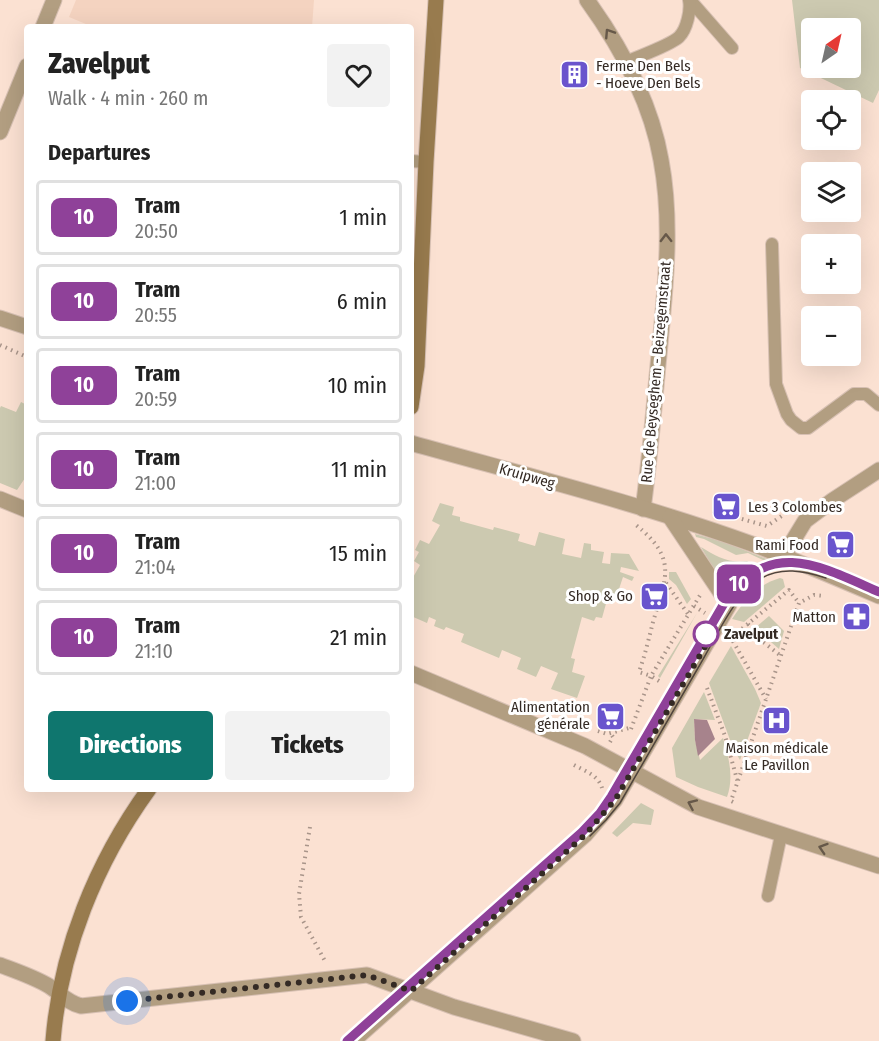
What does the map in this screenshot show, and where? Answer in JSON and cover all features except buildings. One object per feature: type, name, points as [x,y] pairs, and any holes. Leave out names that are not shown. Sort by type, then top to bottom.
[{"type":"street","points":[[44,24],[54,0]]},
{"type":"street","points":[[414,386],[417,366],[418,161],[436,0]]},
{"type":"street","name":"Rue de Beyseghem - Beizegemstraat","points":[[587,0],[614,39],[626,62],[644,104],[661,159],[665,198],[666,280],[643,509]]},
{"type":"street","points":[[0,132],[24,73]]},
{"type":"street","points":[[0,318],[24,326]]},
{"type":"street","name":"Kruipweg","points":[[414,444],[670,517],[754,545],[879,596]]},
{"type":"street","points":[[783,557],[805,521],[879,470]]},
{"type":"street","points":[[0,499],[24,509]]},
{"type":"street","points":[[353,1041],[585,835],[610,807],[632,772],[729,605],[712,576],[670,517]]},
{"type":"street","points":[[414,674],[585,746],[698,807],[879,866]]},
{"type":"street","points":[[53,1041],[67,962],[95,881],[122,830],[147,792]]},
{"type":"street","points":[[0,964],[41,982],[54,989],[69,1002],[81,1006],[367,975],[454,1007],[573,1041]]},
{"type":"lane","points":[[626,62],[680,36],[686,24],[690,0]]},
{"type":"lane","points":[[690,0],[732,48]]},
{"type":"lane","points":[[772,244],[776,384],[787,414],[795,425],[808,428],[854,394],[866,393],[879,405]]},
{"type":"lane","points":[[768,896],[781,834]]},
{"type":"path","points":[[0,345],[24,356]]},
{"type":"path","points":[[713,510],[767,526],[795,507]]},
{"type":"path","points":[[635,524],[659,549],[663,562],[666,583],[639,672],[659,681]]},
{"type":"path","points":[[594,730],[606,734],[630,729],[651,676],[712,576]]},
{"type":"path","points":[[666,583],[688,614]]},
{"type":"path","points":[[781,656],[762,641],[749,623],[789,590],[800,603]]},
{"type":"path","points":[[742,805],[731,801],[800,603],[814,595],[825,596]]},
{"type":"path","points":[[729,636],[766,699]]},
{"type":"path","points":[[707,688],[725,736],[738,783]]},
{"type":"path","points":[[574,765],[600,782],[602,792]]},
{"type":"path","points":[[310,827],[299,894],[301,917],[327,964]]},
{"type":"shaded area","points":[[76,0],[314,0],[312,24],[86,24],[69,17]]},
{"type":"shaded area","points":[[792,0],[879,0],[879,90],[873,103],[861,97],[861,90],[846,90],[821,78],[861,78],[861,18],[801,18],[801,68]]},
{"type":"shaded area","points":[[21,402],[24,404],[24,480],[17,490],[0,483],[0,408],[1,406],[16,412]]},
{"type":"shaded area","points":[[440,503],[454,507],[452,515],[460,517],[460,521],[493,530],[494,527],[520,534],[518,541],[535,546],[539,532],[565,539],[562,554],[581,558],[584,543],[591,544],[591,550],[604,552],[602,563],[610,564],[611,553],[629,554],[639,571],[621,567],[620,572],[634,577],[632,581],[623,577],[617,595],[609,593],[602,618],[596,617],[594,621],[582,617],[571,658],[575,659],[572,672],[585,676],[577,698],[551,689],[558,673],[541,666],[536,677],[517,669],[521,658],[502,650],[499,658],[461,642],[464,634],[446,627],[444,630],[434,626],[436,620],[429,617],[427,623],[414,617],[414,576],[420,565],[414,561],[419,552],[415,550],[420,540],[429,544],[440,525],[432,521]]},
{"type":"shaded area","points":[[695,534],[724,542],[769,560],[765,561],[748,553],[736,555],[696,537]]},
{"type":"shaded area","points":[[701,547],[723,558],[747,561],[754,566],[726,590]]},
{"type":"shaded area","points":[[669,572],[676,572],[691,599],[687,604],[676,585],[669,579]]},
{"type":"shaded area","points":[[780,578],[783,579],[785,587],[744,622],[732,619],[752,594]]},
{"type":"shaded area","points":[[697,613],[660,678],[658,676]]},
{"type":"shaded area","points":[[769,616],[784,631],[779,649],[755,628]]},
{"type":"shaded area","points":[[731,646],[761,703],[740,760],[733,748],[709,683]]},
{"type":"shaded area","points":[[704,692],[715,720],[694,719],[695,740],[700,760],[723,738],[729,760],[730,775],[727,797],[676,777],[672,748]]},
{"type":"shaded area","points":[[694,719],[707,720],[715,739],[698,756],[695,740]]},
{"type":"shaded area","points":[[641,803],[654,810],[651,825],[633,823],[617,837],[612,833]]},
{"type":"tram line","name":"10","points":[[347,1041],[479,926],[594,820],[611,797],[726,600],[745,578],[773,564],[799,561],[826,569],[879,592]]},
{"type":"tram line","points":[[347,1041],[582,832],[611,797],[726,600],[743,581],[761,569],[779,563],[798,563],[837,574],[879,592]]},
{"type":"tram line","points":[[590,836],[620,803],[741,596],[760,579],[776,572],[793,571],[826,578]]},
{"type":"place","name":"Ferme Den Bels - Hoeve Den Bels","points":[[575,75]]},
{"type":"place","name":"Les 3 Colombes","points":[[727,507]]},
{"type":"place","name":"Rami Food","points":[[840,545]]},
{"type":"place","name":"Shop & Go","points":[[654,596]]},
{"type":"place","name":"Matton","points":[[857,617]]},
{"type":"place","name":"Zavelput","points":[[706,634]]},
{"type":"place","name":"Alimentation générale","points":[[611,716]]},
{"type":"place","name":"Maison médicale Le Pavillon","points":[[777,721]]},
{"type":"route","points":[[127,1001],[367,975],[411,991],[585,835],[603,816],[615,800],[709,640],[706,634]]}]
